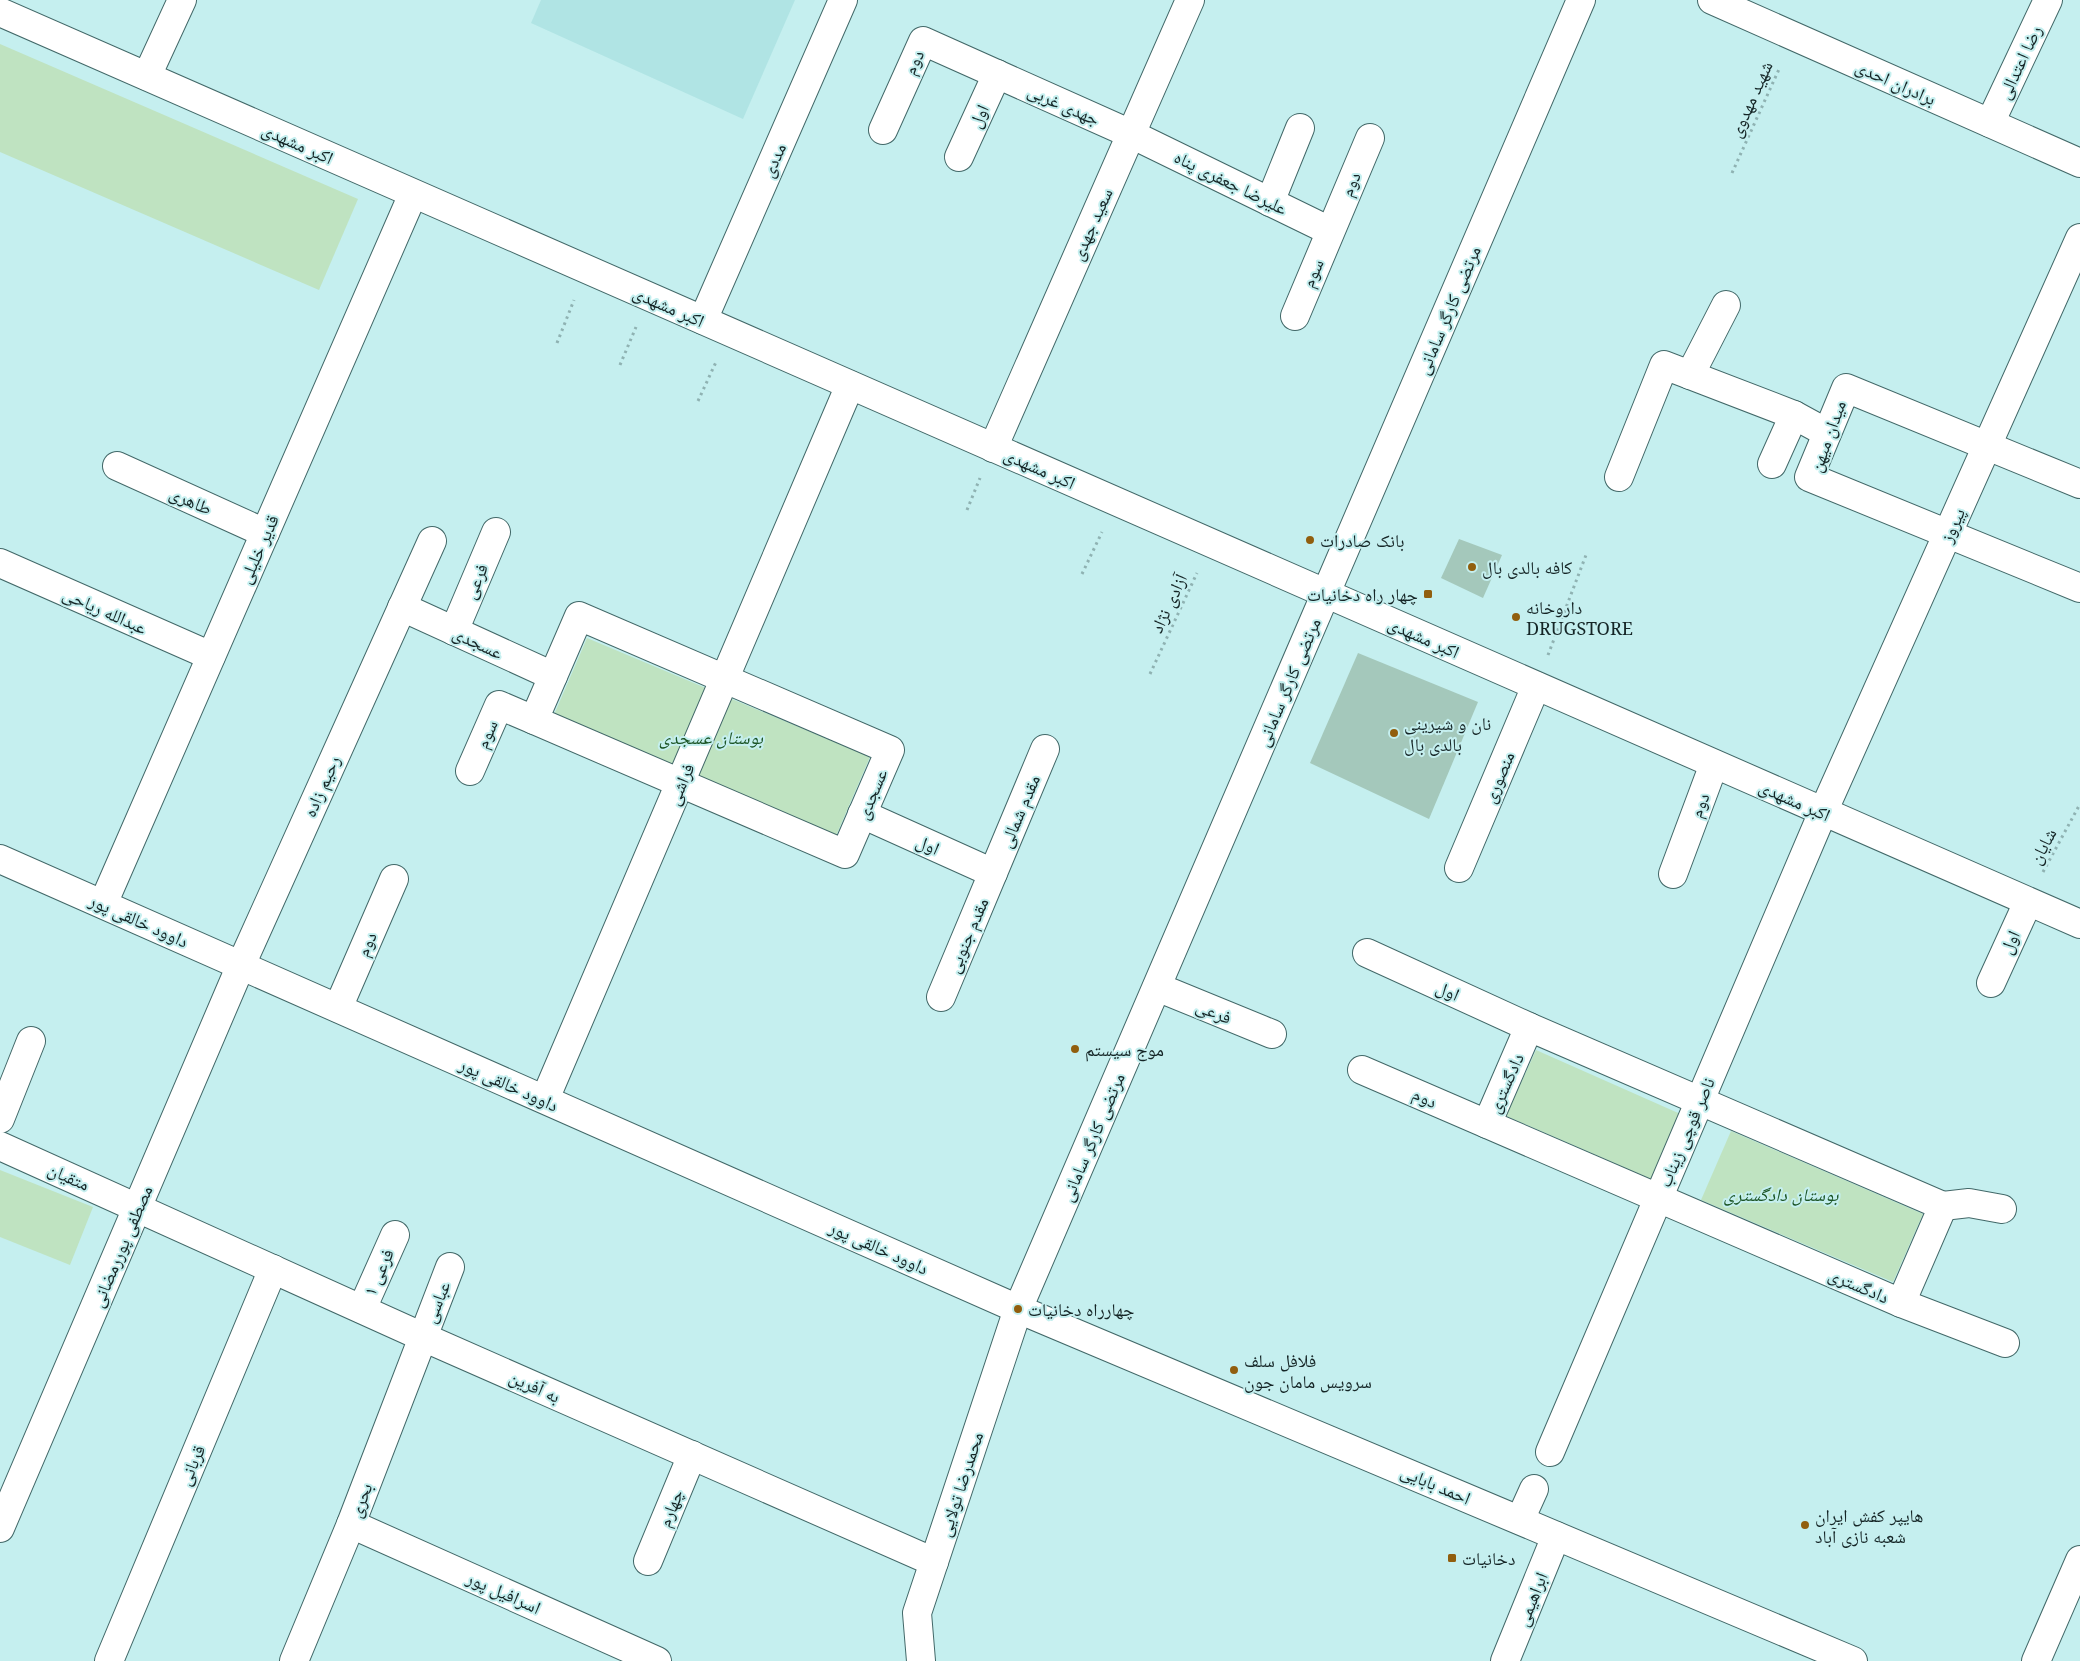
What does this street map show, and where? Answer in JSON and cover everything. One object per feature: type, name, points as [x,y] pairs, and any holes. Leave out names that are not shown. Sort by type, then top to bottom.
[{"type":"street","points":[[147,76],[182,0]]},
{"type":"street","name":"مددی","points":[[703,320],[843,0]]},
{"type":"street","name":"سعید جهدی","points":[[993,448],[1190,0]]},
{"type":"street","name":"مرتضی کارگر سامانی","points":[[1018,1308],[1581,0]]},
{"type":"street","name":"برادران احدی","points":[[1712,0],[2080,163]]},
{"type":"street","name":"رضا اعتدالی","points":[[1990,123],[2048,0]]},
{"type":"street","name":"اکبر مشهدی","points":[[0,12],[2080,924]]},
{"type":"street","name":"دوم","points":[[882,130],[923,41],[997,74]]},
{"type":"street","name":"جهدی غربی","points":[[997,74],[1131,134]]},
{"type":"street","name":"اول","points":[[959,157],[997,74]]},
{"type":"street","points":[[1270,202],[1300,128]]},
{"type":"street","name":"علیرضا جعفری پناه","points":[[1131,134],[1330,231]]},
{"type":"street","name":"دوم","points":[[1330,231],[1370,138]]},
{"type":"street","name":"قدیر خلیلی","points":[[103,904],[413,194]]},
{"type":"street","name":"سوم","points":[[1294,316],[1330,231]]},
{"type":"street","name":"پیروز","points":[[1823,812],[2080,238]]},
{"type":"street","points":[[1690,375],[1726,305]]},
{"type":"street","points":[[1619,477],[1664,365],[1794,415],[1827,433]]},
{"type":"street","name":"فراشی","points":[[545,1099],[850,385]]},
{"type":"street","name":"میدان میهن","points":[[2080,484],[1846,388],[1809,477],[2080,588]]},
{"type":"street","points":[[1772,464],[1794,415]]},
{"type":"street","name":"طاهری","points":[[117,466],[265,533]]},
{"type":"street","name":"فرعی","points":[[454,631],[496,532]]},
{"type":"street","points":[[402,607],[432,541]]},
{"type":"street","name":"عبدالله ریاحی","points":[[0,563],[211,656]]},
{"type":"street","name":"عسجدی","points":[[402,607],[553,676]]},
{"type":"street","name":"رحیم زاده","points":[[241,965],[402,607]]},
{"type":"street","name":"عسجدی","points":[[579,616],[724,679],[890,750],[845,854],[534,720],[579,616]]},
{"type":"street","name":"منصوری","points":[[1460,868],[1536,686]]},
{"type":"street","name":"سوم","points":[[470,771],[499,705],[534,720]]},
{"type":"street","name":"مقدم شمالی","points":[[993,873],[1045,750]]},
{"type":"street","name":"دوم","points":[[1673,874],[1714,764]]},
{"type":"street","name":"ناصر قوچی زیناب","points":[[1550,1452],[1823,812]]},
{"type":"street","name":"اول","points":[[862,814],[993,873]]},
{"type":"street","name":"داوود خالقی پور","points":[[0,859],[1018,1308]]},
{"type":"street","name":"مقدم جنوبی","points":[[942,996],[993,873]]},
{"type":"street","name":"دوم","points":[[338,1008],[394,879]]},
{"type":"street","name":"اول","points":[[1990,983],[2028,902]]},
{"type":"street","name":"اول","points":[[1367,953],[1529,1027]]},
{"type":"street","name":"مصطفی پوررمضانی","points":[[1,1521],[241,965]]},
{"type":"street","name":"فرعی","points":[[1157,987],[1272,1034]]},
{"type":"street","points":[[1529,1027],[1943,1206],[1969,1203],[2002,1209]]},
{"type":"street","name":"دادگستری","points":[[1529,1027],[1487,1124],[1658,1198],[1901,1303],[1943,1206]]},
{"type":"street","points":[[0,1119],[31,1041]]},
{"type":"street","name":"دوم","points":[[1362,1070],[1487,1124]]},
{"type":"street","name":"متقیان","points":[[0,1146],[138,1207]]},
{"type":"street","name":"به آفرین","points":[[138,1207],[423,1337],[934,1562]]},
{"type":"street","name":"فرعی ۱","points":[[362,1309],[395,1235]]},
{"type":"street","name":"عباسی","points":[[423,1337],[450,1267]]},
{"type":"street","name":"قربانی","points":[[109,1661],[273,1269]]},
{"type":"street","points":[[1901,1303],[2005,1343]]},
{"type":"street","name":"احمد بابایی","points":[[1018,1308],[1853,1661]]},
{"type":"street","name":"محمدرضا تولایی","points":[[921,1661],[917,1613],[1018,1308]]},
{"type":"street","name":"بحری","points":[[294,1661],[351,1524],[423,1337]]},
{"type":"street","name":"چهارم","points":[[648,1561],[692,1455]]},
{"type":"street","points":[[1520,1520],[1534,1489]]},
{"type":"street","name":"اسرافیل پور","points":[[351,1524],[657,1661]]},
{"type":"street","name":"ابراهیمی","points":[[1505,1661],[1556,1536]]},
{"type":"street","points":[[2036,1661],[2080,1560]]},
{"type":"path","name":"شهید مهدوی","points":[[1732,173],[1794,37]]},
{"type":"path","points":[[557,343],[586,269]]},
{"type":"path","points":[[620,365],[649,297]]},
{"type":"path","points":[[698,401],[730,332]]},
{"type":"path","points":[[1082,574],[1116,502]]},
{"type":"path","name":"آزادی نژاد","points":[[1150,674],[1211,543]]},
{"type":"path","points":[[1536,686],[1586,554]]},
{"type":"path","name":"شایان","points":[[2028,902],[2080,804]]},
{"type":"shaded area","points":[[541,0],[795,0],[743,119],[531,23]]},
{"type":"green space","points":[[0,44],[358,199],[319,290],[0,152]]},
{"type":"green space","name":"بوستان عسجدی","points":[[587,638],[870,757],[836,836],[553,717]]},
{"type":"green space","name":"بوستان دادگستری","points":[[1536,1050],[1703,1124],[1674,1189],[1506,1116]]},
{"type":"green space","name":"بوستان دادگستری","points":[[1731,1131],[1923,1214],[1893,1282],[1701,1200]]},
{"type":"green space","points":[[0,1170],[93,1207],[70,1265],[0,1237]]},
{"type":"building","name":"کافه بالدی بال","points":[[1459,539],[1502,555],[1483,598],[1441,578]]},
{"type":"building","name":"نان و شیرینی بالدی بال","points":[[1358,653],[1478,702],[1429,819],[1310,763]]},
{"type":"place","name":"بانک صادرات","points":[[1310,540]]},
{"type":"place","name":"کافه بالدی بال","points":[[1472,567]]},
{"type":"place","name":"چهار راه دخانیات","points":[[1428,594]]},
{"type":"place","name":"داروخانه DRUGSTORE","points":[[1516,617]]},
{"type":"place","name":"نان و شیرینی بالدی بال","points":[[1394,733]]},
{"type":"place","name":"موج سیستم","points":[[1075,1049]]},
{"type":"place","name":"چهارراه دخانیات","points":[[1018,1309]]},
{"type":"place","name":"فلافل سلف سرویس مامان جون","points":[[1234,1370]]},
{"type":"place","name":"هایپر کفش ایران شعبه نازی آباد","points":[[1805,1525]]},
{"type":"place","name":"دخانیات","points":[[1452,1558]]}]
